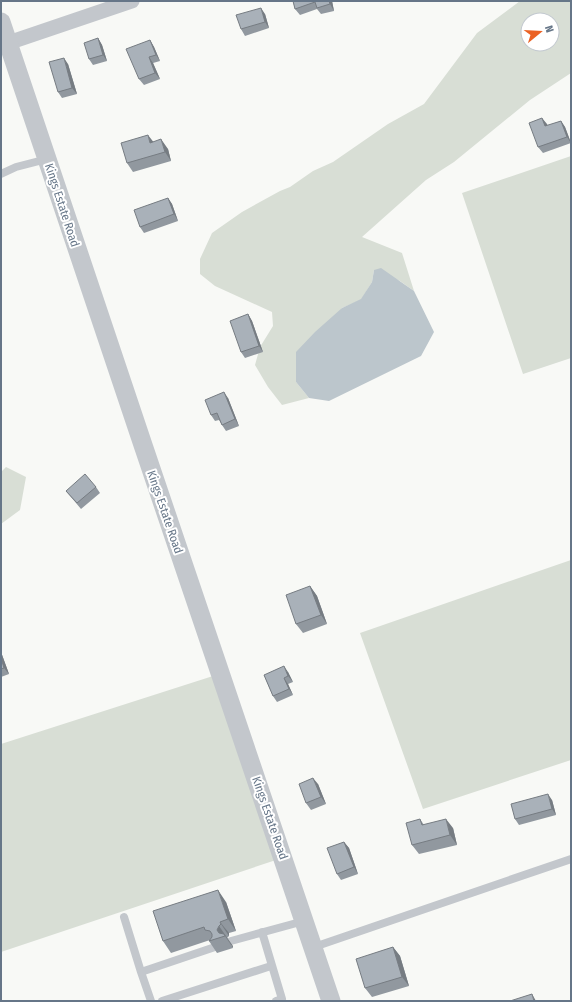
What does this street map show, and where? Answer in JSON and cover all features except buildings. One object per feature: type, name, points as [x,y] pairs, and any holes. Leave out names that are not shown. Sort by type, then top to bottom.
[{"type":"street","points":[[8,43],[132,1]]},
{"type":"street","name":"Kings Estate Road","points":[[1,22],[331,1001]]},
{"type":"lane","points":[[1,174],[16,167],[47,159]]},
{"type":"lane","points":[[314,947],[571,859]]},
{"type":"lane","points":[[124,917],[151,1001]]},
{"type":"lane","points":[[231,941],[305,921]]},
{"type":"lane","points":[[262,932],[282,999],[276,1001]]},
{"type":"lane","points":[[141,972],[215,947]]},
{"type":"lane","points":[[162,1001],[271,966]]},
{"type":"shaded area","points":[[520,1],[571,1],[571,73],[530,100],[454,162],[426,180],[362,237],[402,253],[414,291],[400,281],[374,270],[372,282],[361,300],[342,308],[296,382],[309,398],[282,405],[268,387],[255,365],[260,347],[273,326],[272,312],[215,286],[200,274],[200,259],[212,233],[242,212],[290,187],[313,171],[333,162],[388,124],[424,104],[477,33]]},
{"type":"shaded area","points":[[571,156],[571,358],[523,374],[462,193]]},
{"type":"shaded area","points":[[381,268],[414,291],[434,332],[421,356],[329,401],[309,398],[296,382],[296,352],[315,332],[342,308],[361,299],[372,282],[374,270]]},
{"type":"shaded area","points":[[6,467],[26,477],[20,510],[1,524],[1,472]]},
{"type":"shaded area","points":[[571,560],[571,760],[423,809],[360,633]]},
{"type":"shaded area","points":[[213,676],[276,860],[1,952],[1,744]]}]
